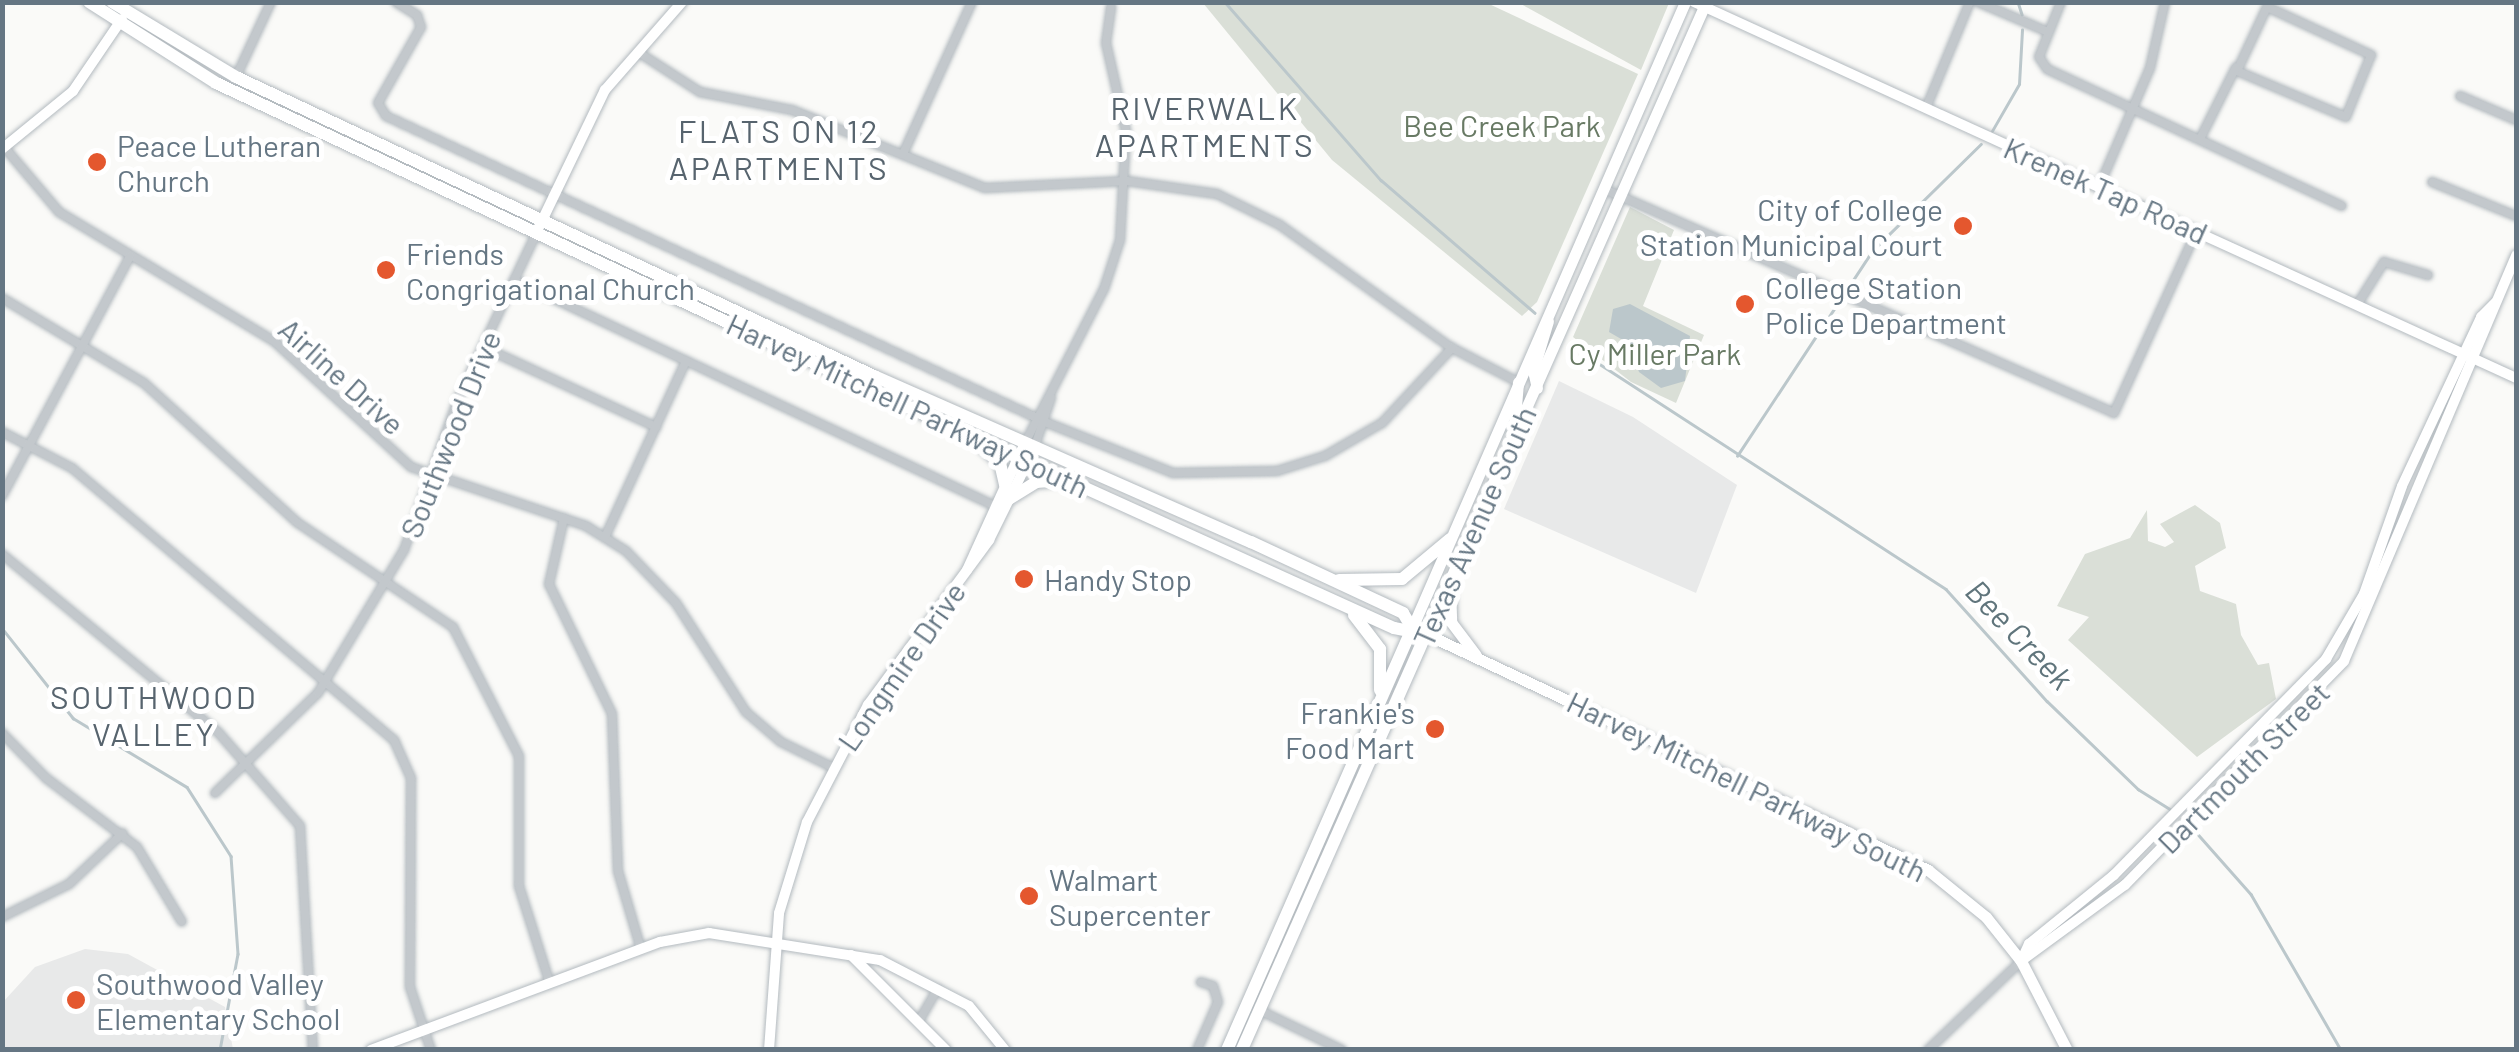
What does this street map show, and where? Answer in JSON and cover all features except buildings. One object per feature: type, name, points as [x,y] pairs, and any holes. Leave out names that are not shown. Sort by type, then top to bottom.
[{"type":"highway","name":"Harvey Mitchell Parkway South","points":[[90,2],[539,228],[964,433],[1026,453],[1075,482],[1396,630],[1412,628],[1426,634]]},
{"type":"highway","name":"Harvey Mitchell Parkway South","points":[[112,2],[123,18],[216,83],[1026,453],[1329,579],[1403,614],[1412,628]]},
{"type":"highway","points":[[964,433],[995,457],[1007,492],[1046,479],[1075,482]]},
{"type":"highway","points":[[1329,579],[1402,579],[1450,539]]},
{"type":"highway","points":[[1340,604],[1380,650],[1377,707]]},
{"type":"highway","name":"Texas Avenue South","points":[[1226,1050],[1412,628]]},
{"type":"highway","name":"Texas Avenue South","points":[[1242,1050],[1426,634]]},
{"type":"main road","name":"Texas Avenue South","points":[[1412,628],[1685,2]]},
{"type":"main road","name":"Texas Avenue South","points":[[1426,634],[1622,197],[1701,4]]},
{"type":"main road","points":[[1537,388],[1533,371],[1548,316]]},
{"type":"main road","points":[[1513,443],[1518,382]]},
{"type":"main road","points":[[1451,580],[1451,622],[1478,658]]},
{"type":"main road","name":"Harvey Mitchell Parkway South","points":[[1426,634],[1903,854],[1960,893],[2021,961],[2067,1050]]},
{"type":"street","points":[[236,77],[272,2]]},
{"type":"street","points":[[396,2],[417,15],[421,28],[377,107],[1042,420],[1173,473],[1277,471],[1325,456],[1382,423],[1452,348]]},
{"type":"street","name":"Southwood Drive","points":[[215,793],[326,680],[386,578],[483,347],[594,108],[682,2]]},
{"type":"street","points":[[903,154],[972,2]]},
{"type":"street","points":[[1926,108],[1974,2],[2048,32]]},
{"type":"street","points":[[2062,2],[2048,32],[2040,64],[2342,206]]},
{"type":"street","points":[[2098,187],[2133,108],[2165,2]]},
{"type":"street","name":"Krenek Tap Road","points":[[1701,4],[2516,378]]},
{"type":"street","name":"Longmire Drive","points":[[769,1050],[775,942],[790,872],[832,767],[967,571],[1114,264],[1127,181],[1124,116],[1106,43],[1111,6]]},
{"type":"street","points":[[2200,139],[2236,66],[2267,7],[2364,46],[2374,65],[2346,117],[2236,66]]},
{"type":"street","points":[[4,148],[73,91],[123,18]]},
{"type":"street","points":[[638,52],[700,92],[792,110],[1011,192],[1127,181],[1246,206],[1452,348],[1518,382]]},
{"type":"street","points":[[2460,96],[2516,120]]},
{"type":"street","name":"Airline Drive","points":[[4,148],[43,199],[274,341],[400,458],[432,474],[564,518],[605,537],[665,588],[746,712],[780,742],[832,767]]},
{"type":"street","points":[[2432,182],[2516,216]]},
{"type":"street","points":[[1604,189],[2114,413],[2198,230]]},
{"type":"street","name":"Dartmouth Street","points":[[1928,1050],[2021,961],[2102,906],[2316,699],[2366,625],[2477,360],[2516,254]]},
{"type":"street","points":[[2,496],[79,344],[130,256]]},
{"type":"street","points":[[2357,306],[2384,262],[2428,275]]},
{"type":"street","points":[[514,280],[996,506]]},
{"type":"street","points":[[2,298],[144,382],[298,523],[386,578],[454,627],[514,739],[520,896],[550,984]]},
{"type":"street","name":"Dartmouth Street","points":[[2021,961],[2029,944],[2142,846],[2207,775],[2311,678],[2353,616],[2463,354],[2495,303]]},
{"type":"street","points":[[483,347],[656,427]]},
{"type":"street","points":[[605,537],[686,361]]},
{"type":"street","points":[[2,432],[72,468],[380,724],[411,778],[410,987],[431,1050]]},
{"type":"street","name":"Longmire Drive","points":[[967,571],[996,506],[1007,492]]},
{"type":"street","points":[[564,518],[549,584],[612,714],[618,871],[641,949]]},
{"type":"street","points":[[2,554],[50,587],[247,762],[304,838],[313,1050]]},
{"type":"street","points":[[2,733],[46,778],[124,833],[160,878],[182,922]]},
{"type":"street","points":[[2,917],[69,884],[124,833]]},
{"type":"street","points":[[371,1050],[641,949],[709,933],[880,960],[978,1013],[1004,1050]]},
{"type":"street","points":[[850,954],[946,1050]]},
{"type":"street","points":[[1198,1050],[1218,1002],[1213,986],[1201,982]]},
{"type":"street","points":[[918,1021],[938,988]]},
{"type":"street","points":[[1259,1010],[1342,1050]]},
{"type":"shaded area","points":[[1630,304],[1690,336],[1685,381],[1661,388],[1639,372],[1628,343],[1609,332],[1613,309]]},
{"type":"shaded area","points":[[1559,381],[1633,417],[1737,485],[1696,593],[1504,509]]},
{"type":"shaded area","points":[[85,949],[128,954],[225,1007],[233,1049],[3,1049],[3,1002],[35,967]]},
{"type":"green space","name":"Bee Creek Park","points":[[1203,3],[1487,3],[1638,74],[1537,302],[1522,316],[1332,160]]},
{"type":"green space","points":[[1519,3],[1669,3],[1641,70]]},
{"type":"green space","name":"Cy Miller Park","points":[[1630,207],[1674,230],[1643,306],[1704,335],[1676,403],[1631,382],[1573,337]]},
{"type":"green space","points":[[2195,505],[2220,523],[2226,548],[2195,566],[2200,591],[2236,604],[2241,635],[2258,665],[2269,663],[2276,699],[2197,757],[2068,640],[2089,617],[2057,606],[2085,554],[2130,538],[2147,510],[2148,541],[2165,547],[2174,542],[2160,524]]},
{"type":"waterway","name":"Bee Creek","points":[[1225,2],[1381,180],[1535,313]]},
{"type":"waterway","points":[[2018,2],[2022,14]]},
{"type":"waterway","points":[[1992,131],[2019,84],[2022,30]]},
{"type":"waterway","points":[[1737,456],[1873,250],[1981,144]]},
{"type":"waterway","name":"Bee Creek","points":[[1572,346],[1946,589],[2047,701],[2138,789],[2172,810]]},
{"type":"waterway","points":[[2,628],[73,718],[187,787],[231,856],[238,954],[220,1050]]},
{"type":"waterway","name":"Bee Creek","points":[[2189,824],[2251,894],[2341,1050]]},
{"type":"place","name":"Peace Lutheran Church","points":[[97,162]]},
{"type":"place","name":"City of College Station Municipal Court","points":[[1963,226]]},
{"type":"place","name":"Friends Congrigational Church","points":[[386,270]]},
{"type":"place","name":"College Station Police Department","points":[[1745,304]]},
{"type":"place","name":"Handy Stop","points":[[1024,579]]},
{"type":"place","name":"Frankie's Food Mart","points":[[1435,729]]},
{"type":"place","name":"Walmart Supercenter","points":[[1029,896]]},
{"type":"place","name":"Southwood Valley Elementary School","points":[[76,1000]]},
{"type":"district","name":"RIVERWALK APARTMENTS","points":[[1205,126]]},
{"type":"district","name":"FLATS ON 12 APARTMENTS","points":[[779,150]]},
{"type":"district","name":"SOUTHWOOD VALLEY","points":[[154,716]]}]
